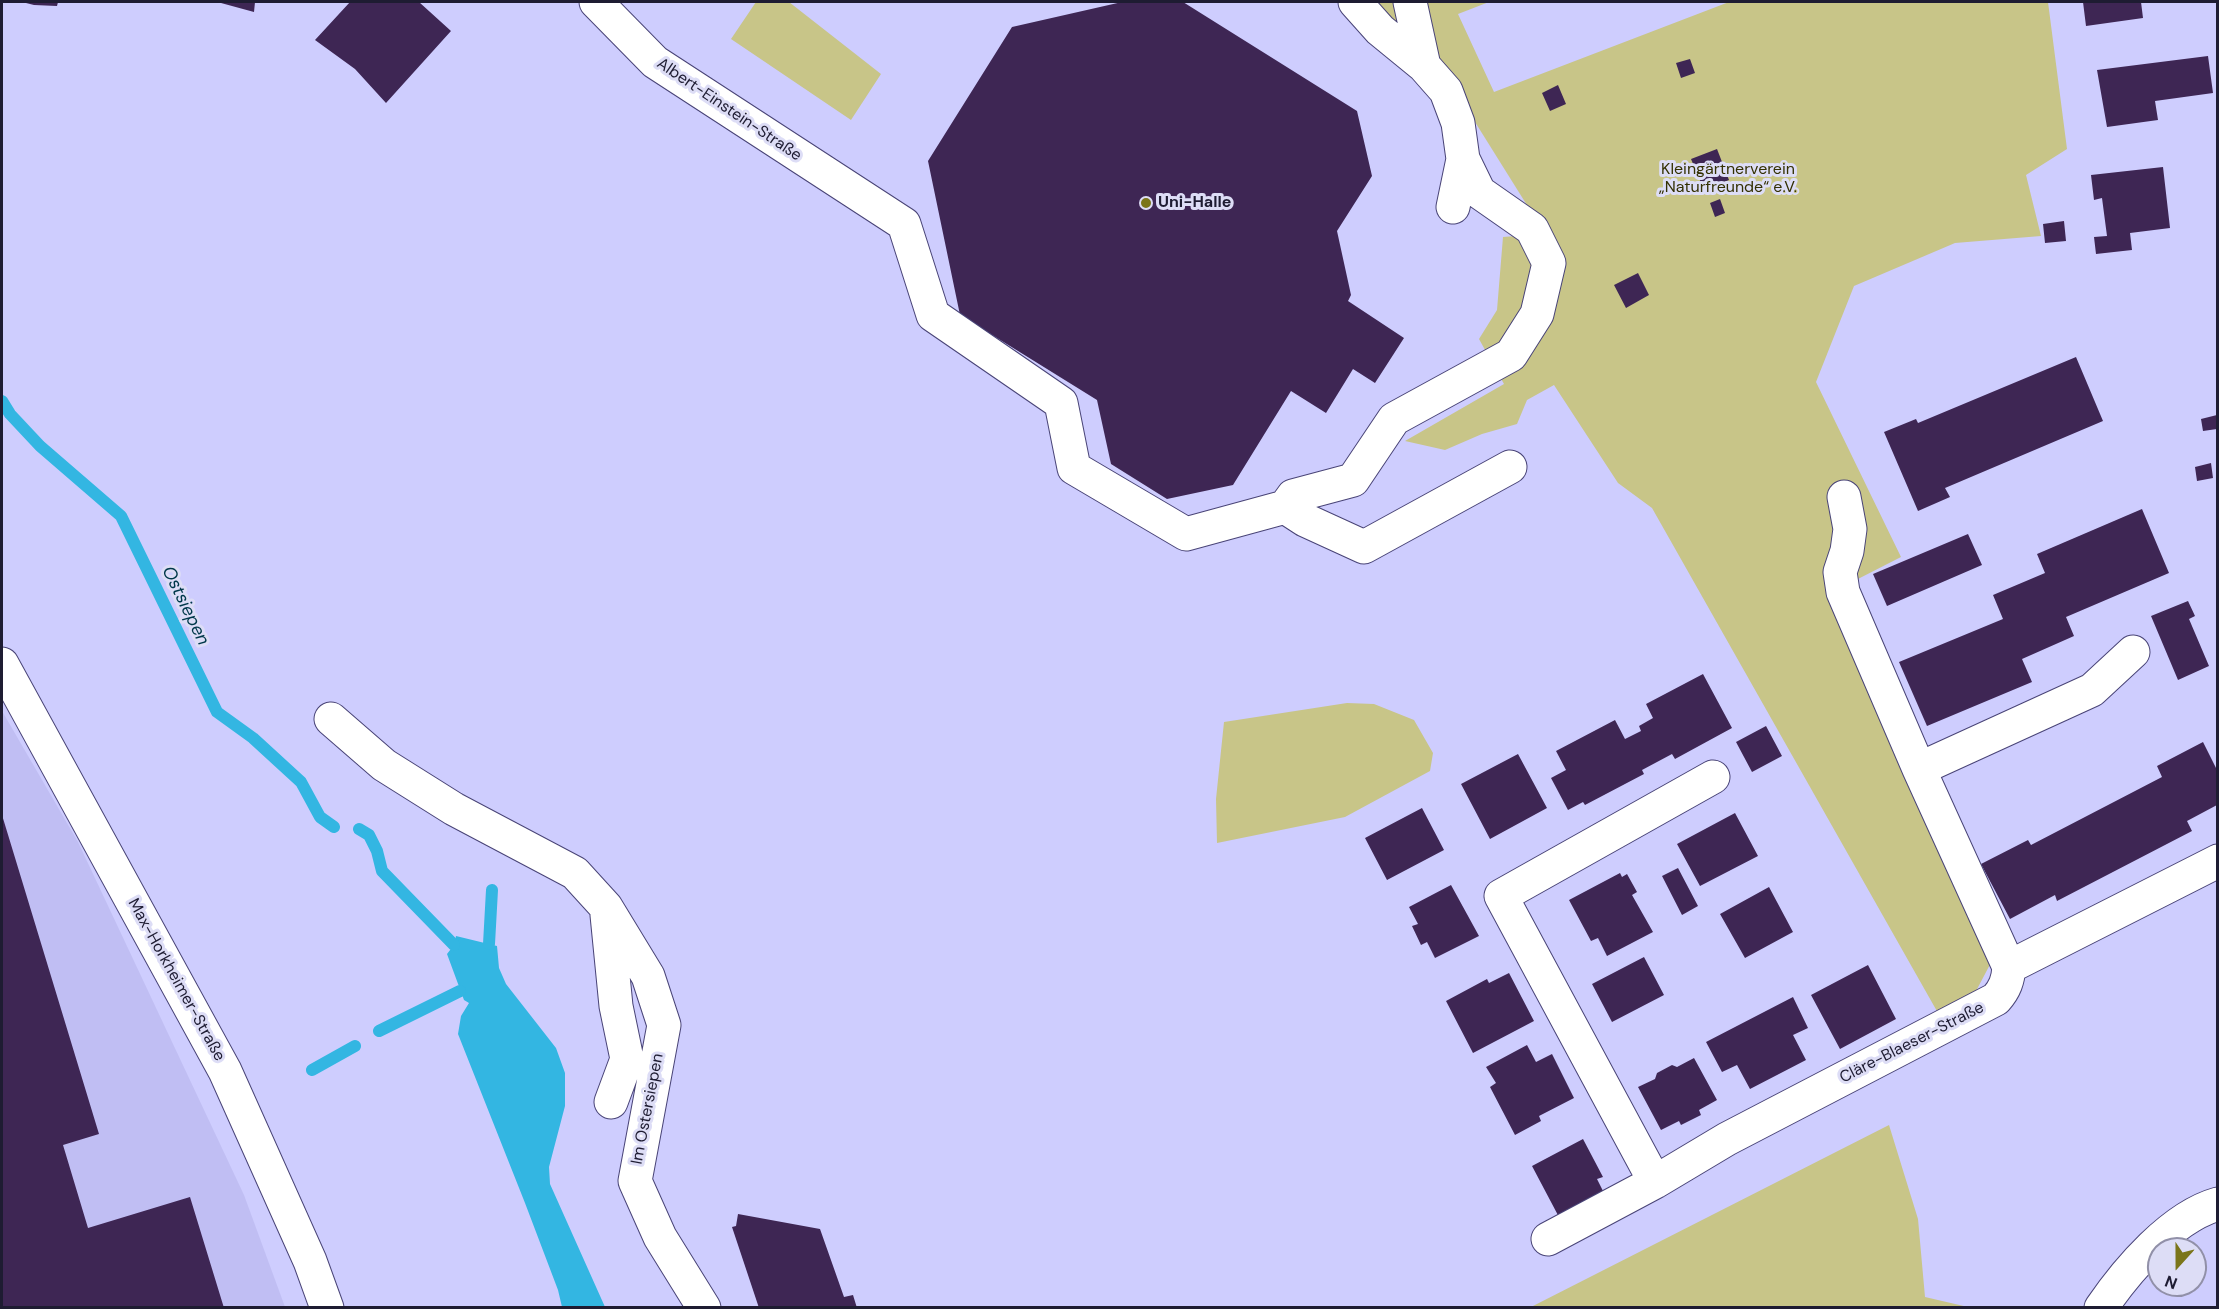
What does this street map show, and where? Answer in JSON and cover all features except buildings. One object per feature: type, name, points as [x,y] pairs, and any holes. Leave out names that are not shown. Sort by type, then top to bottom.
[{"type":"street","name":"Albert-Einstein-Straße","points":[[596,2],[656,62],[904,224],[933,315],[1061,404],[1074,468],[1186,534],[1285,507],[1293,496],[1353,480],[1394,419],[1511,355],[1537,314],[1549,263],[1532,229],[1479,192],[1462,159]]},
{"type":"street","points":[[1355,2],[1380,30],[1424,66],[1446,91],[1458,123],[1462,159],[1453,207]]},
{"type":"street","points":[[1410,2],[1424,66]]},
{"type":"street","points":[[1285,507],[1305,520],[1364,547],[1510,467]]},
{"type":"street","points":[[1844,497],[1850,529],[1847,551],[1840,572],[1843,592],[1919,769],[2009,967],[2217,861]]},
{"type":"street","points":[[1919,769],[2092,690],[2133,652]]},
{"type":"street","name":"Max-Horkheimer-Straße","points":[[2,664],[225,1071],[310,1261],[327,1308]]},
{"type":"street","name":"Im Ostersiepen","points":[[331,719],[384,765],[404,778],[454,809],[574,873],[606,907],[648,976],[664,1025],[635,1181],[660,1237],[704,1308]]},
{"type":"street","points":[[1655,1182],[1501,896],[1713,777]]},
{"type":"street","name":"Im Ostersiepen","points":[[606,907],[616,1006],[627,1059],[611,1102]]},
{"type":"street","name":"Cläre-Blaeser-Straße","points":[[1548,1239],[1655,1182],[1727,1139],[1996,999],[2004,990],[2009,967]]},
{"type":"street","points":[[2101,1308],[2110,1294],[2158,1240],[2188,1218],[2217,1204]]},
{"type":"shaded area","points":[[2,711],[78,842],[244,1195],[285,1307],[2,1307]]},
{"type":"shaded area","points":[[456,936],[497,946],[499,968],[506,984],[556,1048],[565,1073],[565,1106],[549,1167],[550,1184],[605,1307],[562,1307],[558,1290],[525,1203],[458,1034],[461,1016],[469,1003],[464,1000],[447,954],[454,945]]},
{"type":"green space","points":[[756,2],[789,2],[881,74],[851,120],[731,39]]},
{"type":"green space","name":"Kleingärtnerverein „Naturfreunde“ e.V.","points":[[1368,2],[1489,2],[1458,14],[1494,92],[1729,2],[2048,2],[2067,149],[2026,175],[2041,236],[1955,243],[1854,286],[1816,382],[1901,557],[1854,581],[2005,936],[1975,993],[1938,1013],[1652,508],[1618,483],[1554,385],[1527,400],[1517,424],[1482,434],[1445,450],[1405,441],[1504,384],[1479,339],[1497,310],[1503,237],[1516,236],[1560,258],[1440,66]]},
{"type":"green space","points":[[1347,703],[1374,704],[1414,720],[1433,753],[1430,771],[1345,817],[1217,843],[1216,799],[1224,722]]},
{"type":"green space","points":[[1889,1125],[1918,1219],[1925,1297],[1968,1307],[1531,1307]]},
{"type":"waterway","name":"Ostsiepen","points":[[2,401],[10,414],[40,446],[121,516],[217,712],[253,738],[301,782],[320,817],[334,827]]},
{"type":"waterway","name":"Ostsiepen","points":[[359,829],[369,835],[377,851],[382,871],[454,945]]},
{"type":"waterway","points":[[489,944],[492,890]]},
{"type":"waterway","points":[[379,1031],[460,991]]},
{"type":"waterway","points":[[312,1070],[355,1046]]},
{"type":"place","name":"Uni-Halle","points":[[1146,203]]}]
